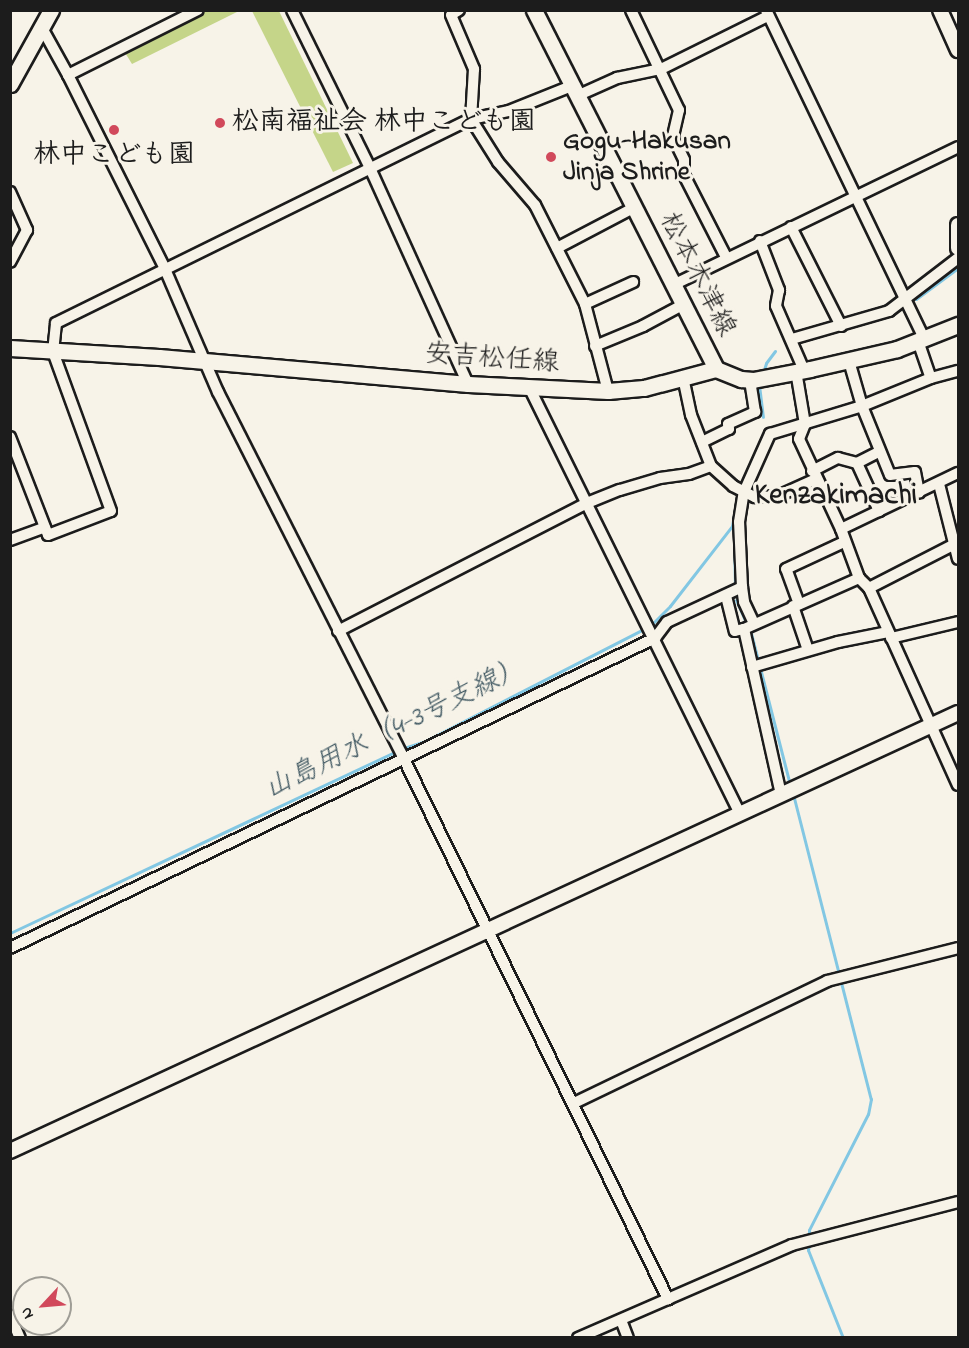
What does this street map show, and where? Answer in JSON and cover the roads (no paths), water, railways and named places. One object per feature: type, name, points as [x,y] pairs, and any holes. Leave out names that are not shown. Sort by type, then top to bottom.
[{"type":"main road","points":[[10,84],[51,10]]},
{"type":"main road","name":"松本木津線","points":[[534,10],[577,90],[716,369]]},
{"type":"main road","points":[[716,369],[752,379],[800,371],[849,361],[921,340],[958,325]]},
{"type":"main road","name":"安吉松任線","points":[[10,348],[468,384],[608,391],[644,388],[716,369]]},
{"type":"street","points":[[68,75],[198,10]]},
{"type":"street","points":[[292,10],[370,168],[468,384]]},
{"type":"street","points":[[459,10],[451,15],[474,69],[471,119],[498,162],[535,205],[557,248],[585,304],[608,391]]},
{"type":"street","points":[[631,10],[679,110],[673,137],[684,160],[684,175],[726,257]]},
{"type":"street","points":[[940,10],[958,50]]},
{"type":"street","points":[[10,438],[48,535],[111,511],[53,352],[56,323],[471,119],[509,111],[617,78],[661,69],[767,13],[908,305],[921,340],[931,378]]},
{"type":"street","points":[[42,28],[165,269],[223,402],[397,744],[668,1299]]},
{"type":"street","points":[[673,285],[726,257],[958,147]]},
{"type":"street","points":[[10,192],[27,230],[10,262]]},
{"type":"street","points":[[557,248],[635,207]]},
{"type":"street","points":[[958,225],[958,248]]},
{"type":"street","points":[[790,227],[841,326]]},
{"type":"street","points":[[759,242],[779,290],[776,306],[792,339],[800,371],[805,424],[799,439],[841,529],[859,578],[869,588],[958,785]]},
{"type":"street","points":[[792,339],[908,305],[958,258]]},
{"type":"street","points":[[585,304],[633,282]]},
{"type":"street","points":[[595,346],[643,326],[684,304]]},
{"type":"street","points":[[849,361],[862,406],[890,475],[915,471],[919,493]]},
{"type":"street","points":[[783,794],[752,667],[742,587],[739,522],[744,492],[770,434],[862,406],[931,378],[958,370]]},
{"type":"street","points":[[683,378],[691,415],[711,466],[734,486],[754,496],[778,496],[838,458],[857,463],[879,452]]},
{"type":"street","points":[[702,442],[729,429],[728,424],[755,412],[752,379]]},
{"type":"street","points":[[529,387],[740,813]]},
{"type":"street","points":[[857,463],[879,511]]},
{"type":"street","points":[[338,631],[587,503],[660,478],[689,474],[711,466]]},
{"type":"street","points":[[841,529],[958,473]]},
{"type":"street","points":[[939,484],[958,559]]},
{"type":"street","points":[[10,540],[45,527]]},
{"type":"street","points":[[808,650],[786,569],[844,542]]},
{"type":"street","points":[[869,588],[955,544]]},
{"type":"street","points":[[726,596],[735,632],[859,578]]},
{"type":"street","points":[[10,948],[403,758],[667,622],[742,587]]},
{"type":"street","points":[[752,667],[808,650],[958,622]]},
{"type":"street","points":[[10,1151],[958,712]]},
{"type":"street","points":[[574,1103],[839,978],[958,948]]},
{"type":"street","points":[[578,1338],[799,1244],[958,1202]]},
{"type":"street","points":[[10,1315],[20,1338]]},
{"type":"street","points":[[621,1320],[628,1338]]},
{"type":"waterway","points":[[916,299],[958,268]]},
{"type":"waterway","points":[[763,373],[766,363],[775,351]]},
{"type":"waterway","points":[[759,385],[763,417]]},
{"type":"waterway","name":"山島用水（4-3号支線）","points":[[650,626],[670,606],[732,526],[737,497]]},
{"type":"waterway","points":[[734,542],[735,585]]},
{"type":"waterway","points":[[736,600],[751,633],[790,785]]},
{"type":"waterway","name":"山島用水（4-3号支線）","points":[[10,933],[404,748],[425,741],[644,629]]},
{"type":"waterway","points":[[793,794],[871,1099],[868,1114],[809,1230],[809,1237]]},
{"type":"waterway","points":[[809,1244],[808,1250],[843,1338]]},
{"type":"place","name":"松南福祉会 林中こども園","points":[[220,123]]},
{"type":"place","name":"林中こども園","points":[[114,130]]},
{"type":"place","name":"Gogu-Hakusan Jinja Shrine","points":[[551,157]]},
{"type":"district","name":"Kenzakimachi","points":[[836,496]]}]
